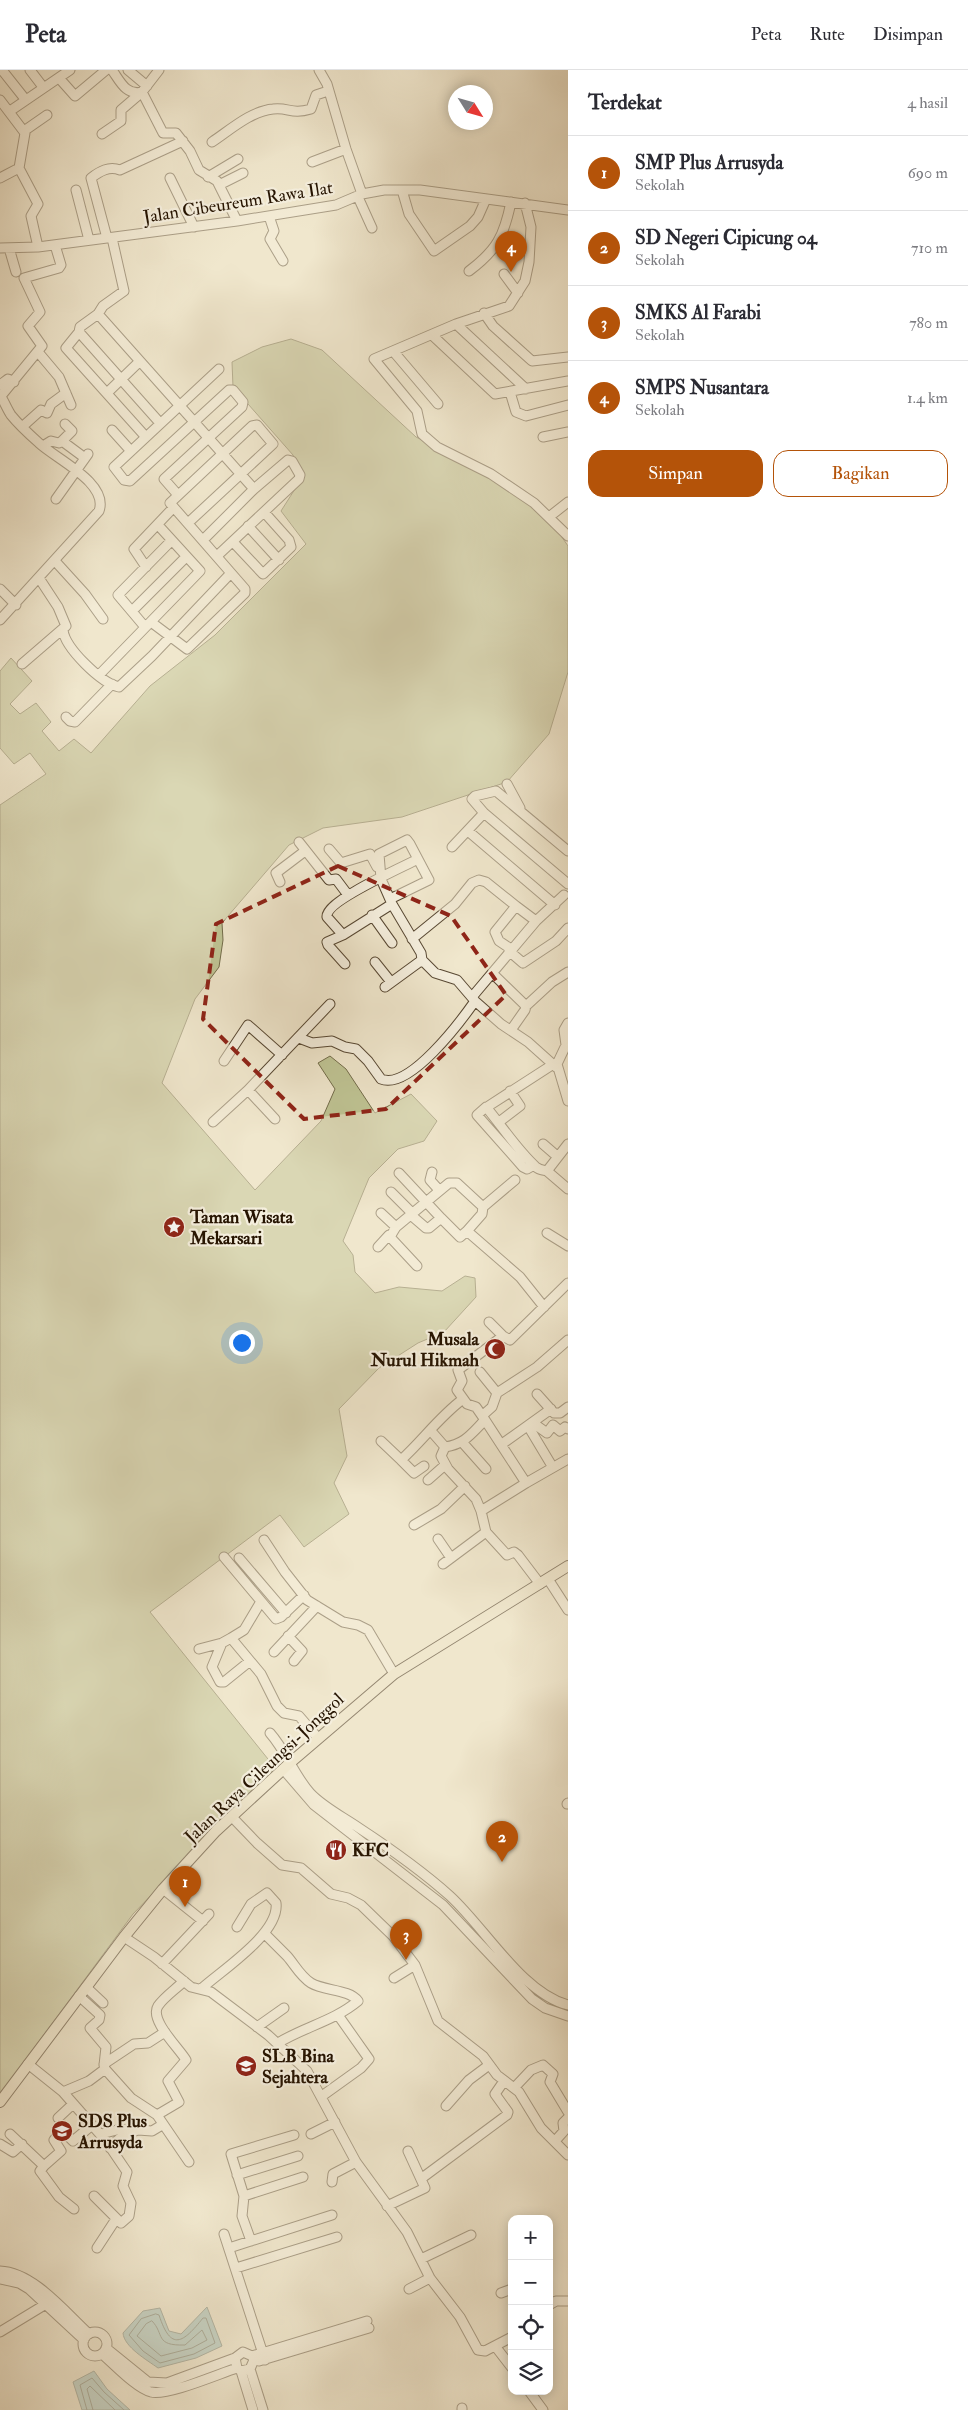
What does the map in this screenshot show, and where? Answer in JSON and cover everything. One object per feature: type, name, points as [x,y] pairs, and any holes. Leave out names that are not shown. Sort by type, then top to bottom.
[{"type":"main road","name":"Jalan Raya Cileungsi-Jonggol","points":[[0,2102],[124,1937],[163,1889],[232,1816],[318,1738],[394,1674],[568,1566]]},
{"type":"street","points":[[2,70],[25,99]]},
{"type":"street","points":[[30,70],[43,87]]},
{"type":"street","points":[[10,111],[62,73],[75,96],[106,70]]},
{"type":"street","points":[[112,70],[125,88],[133,93],[144,89]]},
{"type":"street","points":[[128,70],[144,89],[163,133],[175,133],[183,140],[200,170],[208,177],[216,180],[237,221]]},
{"type":"street","points":[[102,134],[122,121],[121,110],[144,89],[159,70]]},
{"type":"street","points":[[319,70],[328,91],[360,196],[372,228]]},
{"type":"street","points":[[212,142],[263,111],[275,108],[297,113],[311,109],[316,95],[328,91]]},
{"type":"street","points":[[0,100],[10,111],[25,134],[19,168],[38,204],[31,216],[38,247]]},
{"type":"street","points":[[24,131],[47,115]]},
{"type":"street","points":[[145,436],[66,348],[79,332],[80,327],[98,314],[103,306],[124,292],[110,238],[91,178],[105,170],[113,168],[120,170],[183,140]]},
{"type":"street","points":[[312,162],[346,149]]},
{"type":"street","points":[[208,177],[238,159]]},
{"type":"street","points":[[0,178],[19,168]]},
{"type":"street","points":[[219,185],[243,173]]},
{"type":"street","points":[[170,178],[194,227]]},
{"type":"street","points":[[76,190],[89,240]]},
{"type":"street","name":"Jalan Cibeureum Rawa Ilat","points":[[4,248],[38,247],[237,221],[336,205],[384,190],[402,190],[525,203],[568,210]]},
{"type":"street","points":[[402,190],[409,214],[434,251],[470,226],[478,217],[486,199]]},
{"type":"street","points":[[469,271],[499,243],[507,223],[511,202]]},
{"type":"street","points":[[525,203],[531,226],[530,262],[526,278],[508,307],[456,324],[393,351],[376,356],[374,359],[418,411],[422,434],[437,447],[491,474],[534,504],[568,536]]},
{"type":"street","points":[[269,216],[274,231],[270,239],[283,261]]},
{"type":"street","points":[[0,620],[16,605],[100,511],[102,504],[101,497],[77,469],[43,446],[22,426],[0,396],[14,382],[38,352],[42,344],[28,326],[40,312],[24,278],[60,268],[61,265],[55,245]]},
{"type":"street","points":[[4,248],[16,272]]},
{"type":"street","points":[[504,274],[518,293]]},
{"type":"street","points":[[98,314],[254,489]]},
{"type":"street","points":[[484,314],[493,326],[532,361],[568,358]]},
{"type":"street","points":[[456,324],[526,389]]},
{"type":"street","points":[[79,332],[122,378],[160,423]]},
{"type":"street","points":[[432,335],[501,392],[507,405],[516,412],[526,416],[568,405]]},
{"type":"street","points":[[393,351],[438,404]]},
{"type":"street","points":[[38,352],[59,377],[71,405]]},
{"type":"street","points":[[107,393],[139,362]]},
{"type":"street","points":[[178,495],[164,479],[242,407],[243,404],[240,398],[232,390],[229,390],[127,481],[114,468],[130,450],[219,369]]},
{"type":"street","points":[[0,385],[8,379],[14,382]]},
{"type":"street","points":[[501,392],[568,381]]},
{"type":"street","points":[[22,426],[41,410],[47,413],[51,404],[66,392]]},
{"type":"street","points":[[0,415],[7,408]]},
{"type":"street","points":[[43,446],[50,442],[60,444],[72,430],[66,424]]},
{"type":"street","points":[[171,541],[118,595],[132,611],[148,624],[170,636],[187,649],[245,593],[245,589],[173,508],[171,500],[254,425],[258,426],[273,442],[272,446],[188,523]]},
{"type":"street","points":[[112,430],[130,450]]},
{"type":"street","points":[[543,437],[568,432]]},
{"type":"street","points":[[56,499],[87,456],[62,442]]},
{"type":"street","points":[[203,540],[254,489],[288,460],[292,461],[300,475],[299,480],[217,556]]},
{"type":"street","points":[[549,517],[568,502]]},
{"type":"street","points":[[146,567],[134,549],[173,508]]},
{"type":"street","points":[[233,542],[263,574],[279,560],[292,546],[264,512]]},
{"type":"street","points":[[99,675],[199,572],[200,569],[186,557],[158,525]]},
{"type":"street","points":[[248,526],[279,560]]},
{"type":"street","points":[[132,611],[186,557]]},
{"type":"street","points":[[55,561],[85,594],[102,619]]},
{"type":"street","points":[[62,630],[69,647],[99,675],[119,687],[231,573]]},
{"type":"street","points":[[22,664],[66,626],[64,619],[39,578]]},
{"type":"street","points":[[0,589],[16,605]]},
{"type":"street","points":[[66,717],[70,722],[74,722],[112,684]]},
{"type":"street","points":[[507,784],[524,815]]},
{"type":"street","points":[[568,851],[499,793],[492,791],[475,796],[472,799],[484,813],[568,884]]},
{"type":"street","points":[[452,847],[484,813]]},
{"type":"street","points":[[468,831],[555,905]]},
{"type":"street","points":[[345,964],[327,944],[330,940],[343,935],[391,901],[429,880],[409,842],[404,840],[379,854],[381,879],[391,901],[421,953],[422,960],[438,976],[457,980],[473,999],[528,1042],[555,1066],[568,1101]]},
{"type":"street","points":[[299,842],[304,851],[329,880],[336,879],[348,894]]},
{"type":"street","points":[[329,848],[341,863],[371,854],[374,863],[380,869]]},
{"type":"street","points":[[280,882],[276,873],[304,851]]},
{"type":"street","points":[[343,935],[326,915],[348,894],[418,859]]},
{"type":"street","points":[[412,939],[455,904],[472,883],[479,880],[486,882],[536,921]]},
{"type":"street","points":[[299,1038],[312,1043],[332,1041],[344,1048],[356,1049],[368,1060],[381,1079],[389,1080],[404,1075],[447,1039],[473,999],[510,950],[536,921],[567,896]]},
{"type":"street","points":[[516,906],[495,932],[499,941],[523,963],[556,941],[568,928]]},
{"type":"street","points":[[372,915],[392,943]]},
{"type":"street","points":[[375,962],[388,984],[422,960]]},
{"type":"street","points":[[511,1030],[526,1010],[526,1006],[552,982],[568,972]]},
{"type":"street","points":[[492,973],[526,1006]]},
{"type":"street","points":[[213,1122],[248,1090],[330,1004]]},
{"type":"street","points":[[534,1165],[527,1169],[523,1167],[477,1114],[484,1107],[487,1107],[510,1091],[555,1066],[566,1045],[564,1030],[568,1023]]},
{"type":"street","points":[[224,1061],[248,1025],[282,1055]]},
{"type":"street","points":[[248,1090],[275,1119]]},
{"type":"street","points":[[499,1122],[519,1107],[518,1102],[510,1091]]},
{"type":"street","points":[[487,1107],[534,1165],[538,1169],[547,1171],[568,1189]]},
{"type":"street","points":[[543,1144],[558,1157]]},
{"type":"street","points":[[547,1171],[568,1144]]},
{"type":"street","points":[[432,1172],[430,1180],[439,1190]]},
{"type":"street","points":[[399,1173],[458,1238],[482,1214],[483,1207],[515,1180]]},
{"type":"street","points":[[378,1247],[396,1227],[445,1185],[457,1183],[483,1207]]},
{"type":"street","points":[[391,1192],[428,1229],[441,1218]]},
{"type":"street","points":[[381,1212],[396,1227]]},
{"type":"street","points":[[467,1231],[520,1277],[544,1307]]},
{"type":"street","points":[[547,1233],[568,1246]]},
{"type":"street","points":[[389,1235],[417,1266]]},
{"type":"street","points":[[489,1322],[503,1336],[510,1340],[568,1283]]},
{"type":"street","points":[[503,1336],[460,1368],[459,1375],[462,1382],[457,1390],[463,1400],[468,1405],[475,1405],[484,1417],[526,1483]]},
{"type":"street","points":[[445,1447],[462,1442],[492,1407],[497,1393],[532,1371],[568,1340]]},
{"type":"street","points":[[480,1372],[497,1393]]},
{"type":"street","points":[[537,1394],[554,1412],[560,1413],[568,1407]]},
{"type":"street","points":[[401,1460],[431,1431],[444,1413],[463,1400]]},
{"type":"street","points":[[502,1444],[551,1409]]},
{"type":"street","points":[[530,1424],[547,1433]]},
{"type":"street","points":[[530,1424],[552,1466]]},
{"type":"street","points":[[540,1445],[552,1426],[558,1430],[565,1427],[568,1429]]},
{"type":"street","points":[[431,1431],[445,1447]]},
{"type":"street","points":[[381,1441],[414,1473],[424,1466]]},
{"type":"street","points":[[462,1442],[486,1469]]},
{"type":"street","points":[[445,1447],[440,1456],[445,1465],[476,1499],[486,1532],[507,1554],[514,1552],[518,1555],[568,1610]]},
{"type":"street","points":[[481,1511],[552,1466],[566,1464]]},
{"type":"street","points":[[428,1480],[445,1465]]},
{"type":"street","points":[[414,1525],[441,1509],[464,1486]]},
{"type":"street","points":[[443,1564],[486,1532]]},
{"type":"street","points":[[438,1539],[451,1558]]},
{"type":"street","points":[[264,1540],[304,1596],[346,1624],[358,1625],[368,1630],[394,1674]]},
{"type":"street","points":[[224,1558],[260,1603],[276,1619],[286,1613],[304,1596]]},
{"type":"street","points":[[239,1558],[286,1613]]},
{"type":"street","points":[[199,1649],[222,1643],[244,1630],[260,1603]]},
{"type":"street","points":[[274,1652],[317,1606]]},
{"type":"street","points":[[288,1636],[302,1651],[294,1661]]},
{"type":"street","points":[[231,1638],[260,1674],[277,1706],[284,1713],[298,1716],[318,1738]]},
{"type":"street","points":[[222,1643],[212,1667],[220,1682],[224,1682],[250,1661]]},
{"type":"street","points":[[270,1734],[291,1762],[303,1784],[318,1801],[388,1848],[451,1897],[473,1918],[529,1985],[545,1997],[568,2006]]},
{"type":"street","points":[[283,1769],[314,1805],[450,1911],[532,1999],[545,2008],[568,2016]]},
{"type":"street","points":[[232,1816],[282,1865],[300,1868],[331,1894],[348,1898],[366,1909],[393,1936],[415,1966],[438,2021],[483,2056],[504,2081],[520,2094],[542,2128],[557,2139],[568,2155]]},
{"type":"street","points":[[382,1857],[388,1848]]},
{"type":"street","points":[[162,1964],[206,1918],[163,1889]]},
{"type":"street","points":[[201,1989],[265,1934],[275,1917],[277,1909],[276,1903],[269,1894],[251,1904],[237,1927]]},
{"type":"street","points":[[265,1934],[288,1957],[303,1977],[311,1983],[322,1988],[353,1996],[357,2000],[357,2002],[338,2015],[295,2033],[278,2044]]},
{"type":"street","points":[[124,1937],[191,1987],[211,1992],[278,2044],[307,2071],[356,2162],[386,2206],[407,2232],[430,2278],[460,2317],[478,2350],[481,2352],[508,2339]]},
{"type":"street","points":[[394,1978],[415,1966]]},
{"type":"street","points":[[157,2115],[179,2102],[168,2081],[186,2061],[158,2020],[157,2007],[184,1981]]},
{"type":"street","points":[[86,1987],[103,2003]]},
{"type":"street","points":[[78,1996],[100,2015],[99,2020],[90,2028],[106,2047],[105,2066],[131,2098],[157,2115],[189,2162]]},
{"type":"street","points":[[257,2027],[284,2008]]},
{"type":"street","points":[[322,2096],[361,2068],[369,2059],[338,2015]]},
{"type":"street","points":[[63,2092],[89,2081],[132,2045],[148,2043],[165,2032]]},
{"type":"street","points":[[28,2064],[63,2092],[101,2134],[127,2172],[123,2186],[131,2208],[129,2216],[123,2223],[116,2219],[94,2196]]},
{"type":"street","points":[[446,2106],[469,2080],[489,2065]]},
{"type":"street","points":[[514,2088],[531,2070],[543,2066],[553,2074],[550,2082],[568,2112]]},
{"type":"street","points":[[422,2178],[507,2115],[508,2112],[495,2094],[504,2081]]},
{"type":"street","points":[[58,2118],[73,2104]]},
{"type":"street","points":[[557,2139],[565,2130],[563,2123],[568,2118]]},
{"type":"street","points":[[311,2134],[335,2122]]},
{"type":"street","points":[[74,2209],[54,2191],[40,2171],[61,2151],[54,2140],[62,2130],[73,2141],[92,2125]]},
{"type":"street","points":[[110,2148],[132,2132],[138,2130],[152,2132],[162,2125]]},
{"type":"street","points":[[101,2134],[121,2129],[132,2132]]},
{"type":"street","points":[[10,2134],[44,2166]]},
{"type":"street","points":[[251,2241],[242,2216],[244,2196],[231,2154],[294,2135]]},
{"type":"street","points":[[557,2139],[568,2140]]},
{"type":"street","points":[[0,2144],[13,2152],[22,2144]]},
{"type":"street","points":[[386,2206],[424,2189],[422,2178],[408,2151]]},
{"type":"street","points":[[237,2175],[298,2156]]},
{"type":"street","points":[[332,2182],[333,2174],[356,2162]]},
{"type":"street","points":[[244,2196],[303,2177]]},
{"type":"street","points":[[229,2248],[332,2215]]},
{"type":"street","points":[[97,2248],[116,2219]]},
{"type":"street","points":[[224,2234],[264,2356]]},
{"type":"street","points":[[421,2259],[470,2235]]},
{"type":"street","points":[[236,2268],[338,2237]]},
{"type":"street","points":[[0,2271],[23,2276],[87,2337]]},
{"type":"street","points":[[409,2289],[430,2278]]},
{"type":"street","points":[[0,2280],[19,2283],[87,2337]]},
{"type":"street","points":[[502,2293],[508,2291]]},
{"type":"street","points":[[553,2303],[568,2301]]},
{"type":"street","points":[[0,2332],[8,2329],[46,2304]]},
{"type":"street","points":[[104,2351],[142,2388],[150,2392],[170,2391],[247,2365],[264,2356],[368,2325]]},
{"type":"street","points":[[100,2333],[107,2342],[104,2351],[95,2356],[88,2354],[84,2347],[87,2337],[100,2333]]},
{"type":"street","points":[[495,2346],[508,2363]]},
{"type":"street","points":[[104,2351],[148,2382],[157,2384],[167,2383],[236,2358],[243,2352],[263,2410]]},
{"type":"street","points":[[236,2358],[247,2365],[253,2410]]},
{"type":"street","points":[[532,2395],[543,2410]]},
{"type":"highlighted area","points":[[338,866],[451,916],[506,995],[386,1109],[304,1119],[203,1019],[216,924]]},
{"type":"green space","name":"Taman Wisata Mekarsari","points":[[291,339],[322,350],[416,437],[510,483],[557,530],[568,546],[568,672],[549,734],[507,782],[402,817],[323,828],[289,845],[222,923],[223,940],[219,967],[195,999],[162,1083],[255,1190],[321,1121],[335,1089],[318,1063],[330,1056],[346,1069],[375,1113],[411,1094],[437,1121],[424,1141],[398,1149],[369,1178],[343,1241],[353,1255],[355,1272],[375,1293],[399,1287],[442,1291],[465,1276],[475,1278],[476,1297],[444,1332],[418,1343],[379,1368],[339,1409],[347,1456],[334,1483],[349,1514],[304,1547],[280,1515],[150,1612],[276,1769],[242,1801],[133,1914],[0,2094],[0,805],[46,774],[30,753],[14,764],[0,748],[0,671],[11,658],[32,681],[10,704],[20,714],[36,703],[51,722],[42,731],[59,751],[74,739],[91,753],[150,686],[215,635],[306,544],[281,511],[302,478],[293,455],[233,387],[232,362],[262,347]]},
{"type":"water","points":[[207,2307],[222,2346],[196,2358],[158,2368],[137,2353],[124,2338],[123,2333],[143,2311],[160,2308],[169,2331],[181,2334]]},
{"type":"water","points":[[94,2371],[107,2389],[130,2410],[82,2410],[73,2382]]},
{"type":"place","name":"SMPS Nusantara","points":[[511,272]]},
{"type":"place","name":"Taman Wisata Mekarsari","points":[[174,1227]]},
{"type":"place","name":"Musala Nurul Hikmah","points":[[495,1349]]},
{"type":"place","name":"KFC","points":[[336,1850]]},
{"type":"place","name":"SD Negeri Cipicung 04","points":[[502,1862]]},
{"type":"place","name":"SMP Plus Arrusyda","points":[[185,1907]]},
{"type":"place","name":"SMKS Al Farabi","points":[[406,1960]]},
{"type":"place","name":"SLB Bina Sejahtera","points":[[246,2066]]},
{"type":"place","name":"SDS Plus Arrusyda","points":[[62,2131]]}]
